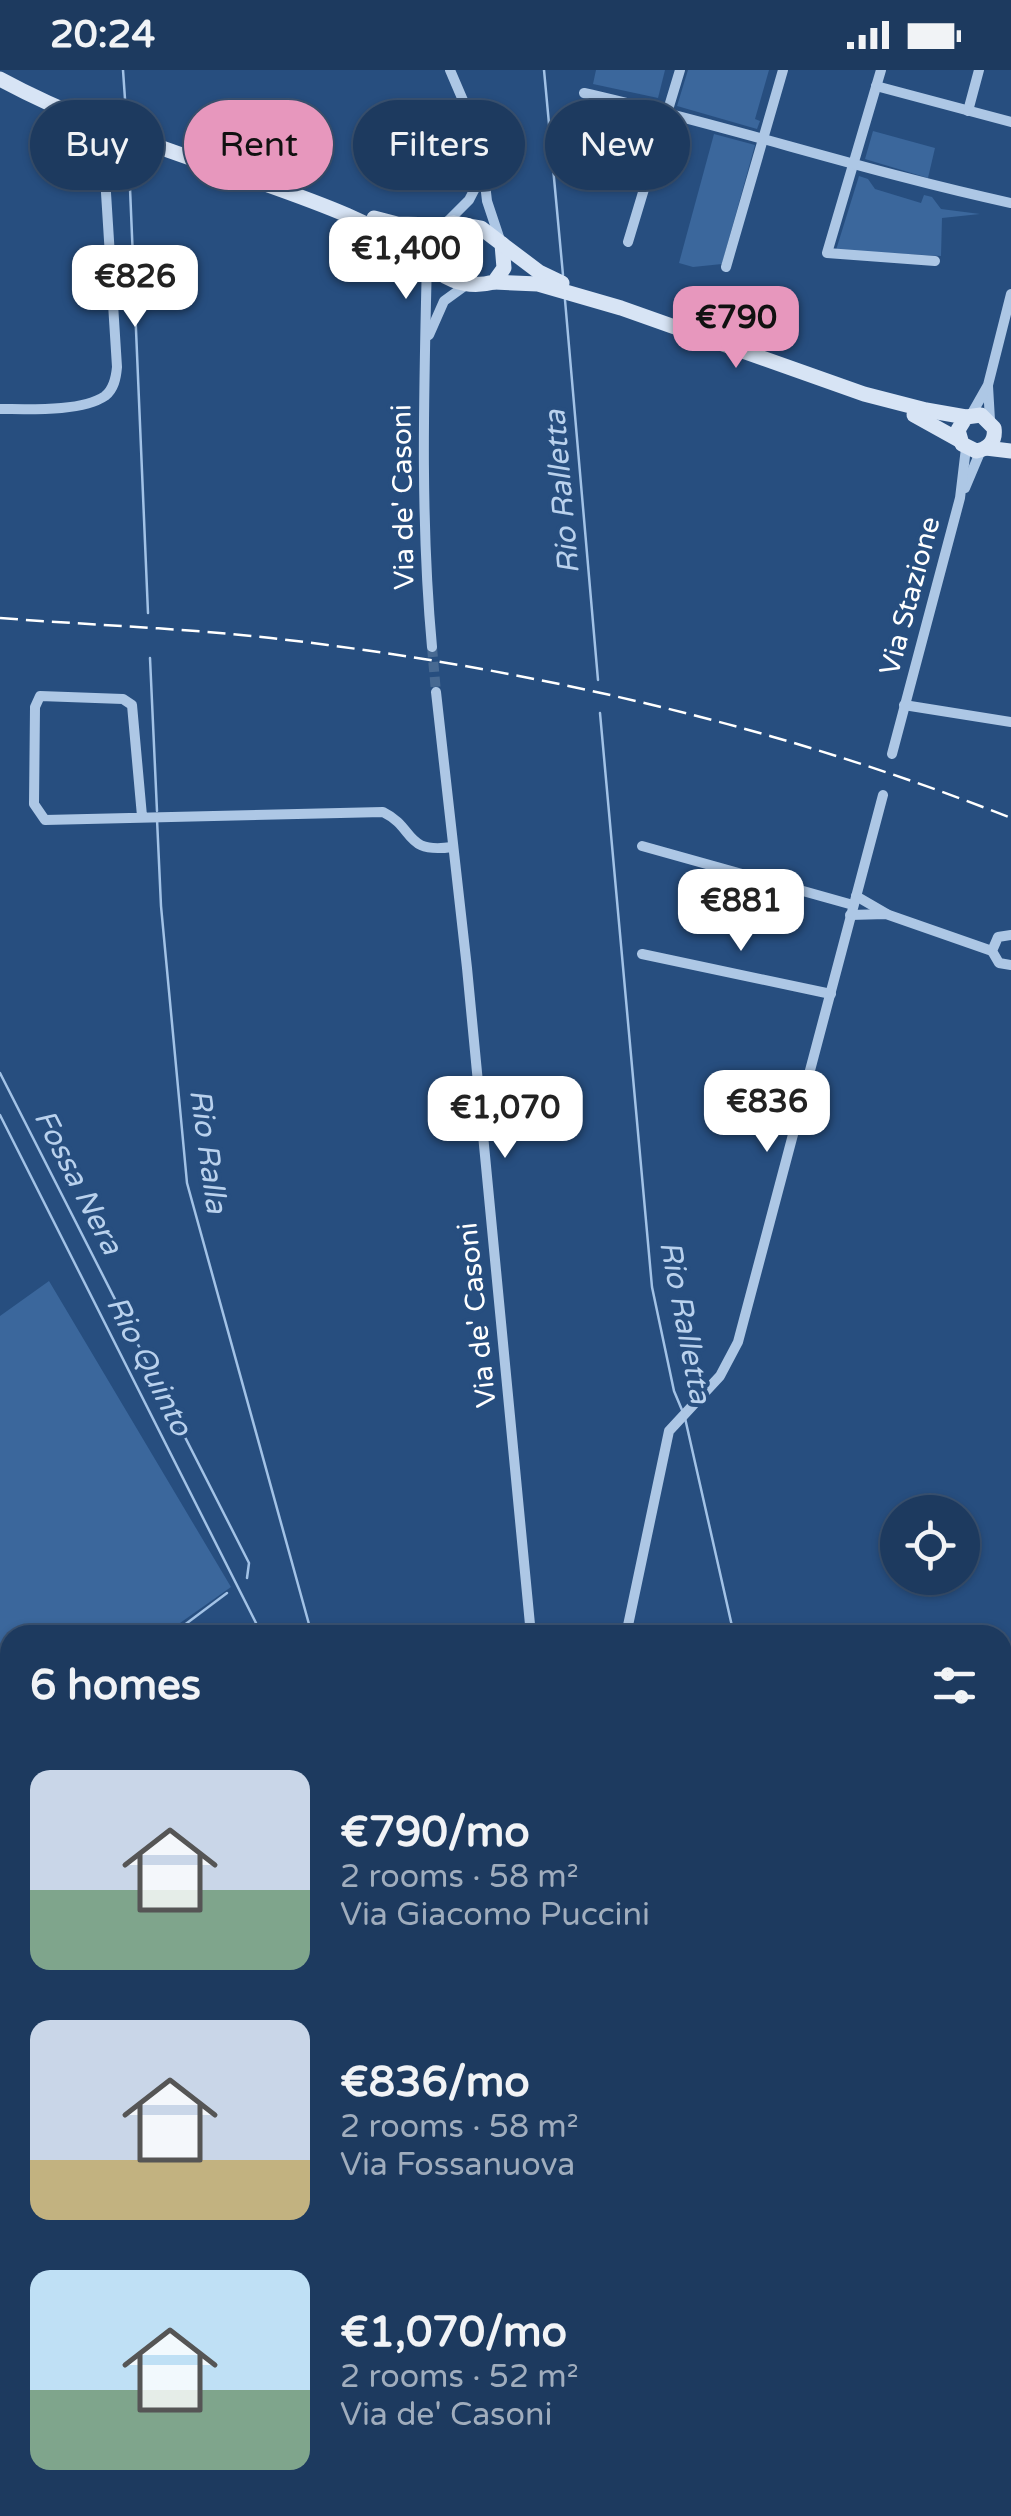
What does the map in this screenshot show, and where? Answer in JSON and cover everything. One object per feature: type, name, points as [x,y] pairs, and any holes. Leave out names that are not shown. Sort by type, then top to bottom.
[{"type":"main road","points":[[0,79],[40,100]]},
{"type":"main road","points":[[164,148],[317,202],[387,222],[473,225],[488,231],[540,272],[621,308]]},
{"type":"main road","points":[[317,202],[396,236],[442,275],[466,285],[538,284],[621,308],[864,394],[925,420],[973,447],[1011,451]]},
{"type":"main road","points":[[426,258],[428,237],[443,224]]},
{"type":"main road","points":[[494,282],[504,268],[502,244]]},
{"type":"main road","points":[[864,394],[926,410],[981,415],[1011,438]]},
{"type":"main road","points":[[968,416],[958,430],[973,447]]},
{"type":"main road","points":[[973,447],[994,437],[992,424]]},
{"type":"street","points":[[450,70],[463,100]]},
{"type":"street","points":[[671,100],[680,70]]},
{"type":"street","points":[[726,267],[783,70]]},
{"type":"street","points":[[881,70],[827,253],[935,261]]},
{"type":"street","points":[[968,111],[979,70]]},
{"type":"street","points":[[876,86],[1011,122]]},
{"type":"street","points":[[584,92],[618,100]]},
{"type":"street","points":[[690,118],[1011,203]]},
{"type":"street","points":[[0,408],[84,404],[106,396],[115,382],[107,190]]},
{"type":"street","points":[[443,224],[470,200],[475,190]]},
{"type":"street","points":[[486,190],[489,212],[502,244]]},
{"type":"street","points":[[628,242],[644,190]]},
{"type":"street","name":"Via de' Casoni","points":[[426,258],[423,498],[432,647]]},
{"type":"street","name":"Via de' Casoni","points":[[426,346],[439,308],[466,285]]},
{"type":"street","points":[[968,416],[988,384],[1011,294]]},
{"type":"street","points":[[988,384],[992,424]]},
{"type":"street","name":"Via Stazione","points":[[892,754],[973,447]]},
{"type":"street","name":"Via de' Casoni","points":[[436,692],[467,968],[530,1625]]},
{"type":"street","points":[[145,816],[132,705],[123,698],[40,696],[35,707],[34,804],[45,820],[383,812],[394,818],[412,842],[424,848],[452,848]]},
{"type":"street","points":[[904,705],[1011,722]]},
{"type":"street","points":[[628,1625],[669,1431],[720,1376],[738,1342],[884,795]]},
{"type":"street","points":[[642,846],[962,938],[1003,937],[1000,964],[1010,966]]},
{"type":"street","points":[[853,905],[888,914]]},
{"type":"street","points":[[642,954],[831,994]]},
{"type":"shaded area","points":[[596,70],[665,70],[658,98],[593,84]]},
{"type":"shaded area","points":[[688,70],[769,70],[755,119],[760,121],[757,129],[690,110],[690,100],[679,100]]},
{"type":"shaded area","points":[[873,131],[935,148],[928,178],[865,159]]},
{"type":"shaded area","points":[[714,134],[755,145],[722,264],[693,267],[679,263]]},
{"type":"shaded area","points":[[859,176],[868,179],[875,189],[921,203],[924,195],[932,197],[941,209],[980,214],[942,218],[941,256],[836,250]]},
{"type":"shaded area","points":[[49,1281],[231,1587],[177,1625],[0,1625],[0,1316]]},
{"type":"waterway","name":"Rio Ralla","points":[[123,70],[125,100]]},
{"type":"waterway","name":"Rio Ralletta","points":[[544,70],[563,275]]},
{"type":"waterway","name":"Rio Ralla","points":[[130,190],[148,613]]},
{"type":"waterway","name":"Rio Ralletta","points":[[565,300],[598,680]]},
{"type":"waterway","name":"Rio Ralla","points":[[150,658],[157,811]]},
{"type":"waterway","name":"Rio Ralletta","points":[[600,713],[652,1287],[674,1391],[682,1410]]},
{"type":"waterway","name":"Rio Ralla","points":[[157,819],[161,906],[187,1183],[309,1625]]},
{"type":"waterway","name":"Fossa Nera","points":[[0,1073],[249,1563],[247,1578]]},
{"type":"waterway","name":"Rio Quinto","points":[[0,1115],[257,1625]]},
{"type":"waterway","name":"Rio Ralletta","points":[[685,1418],[732,1625]]},
{"type":"waterway","name":"Fossa Nera","points":[[184,1625],[227,1593]]},
{"type":"tunnel","points":[[432,647],[436,692]]},
{"type":"railway","points":[[0,618],[271,638],[366,650],[554,683],[739,727],[831,754],[1011,818]]}]
